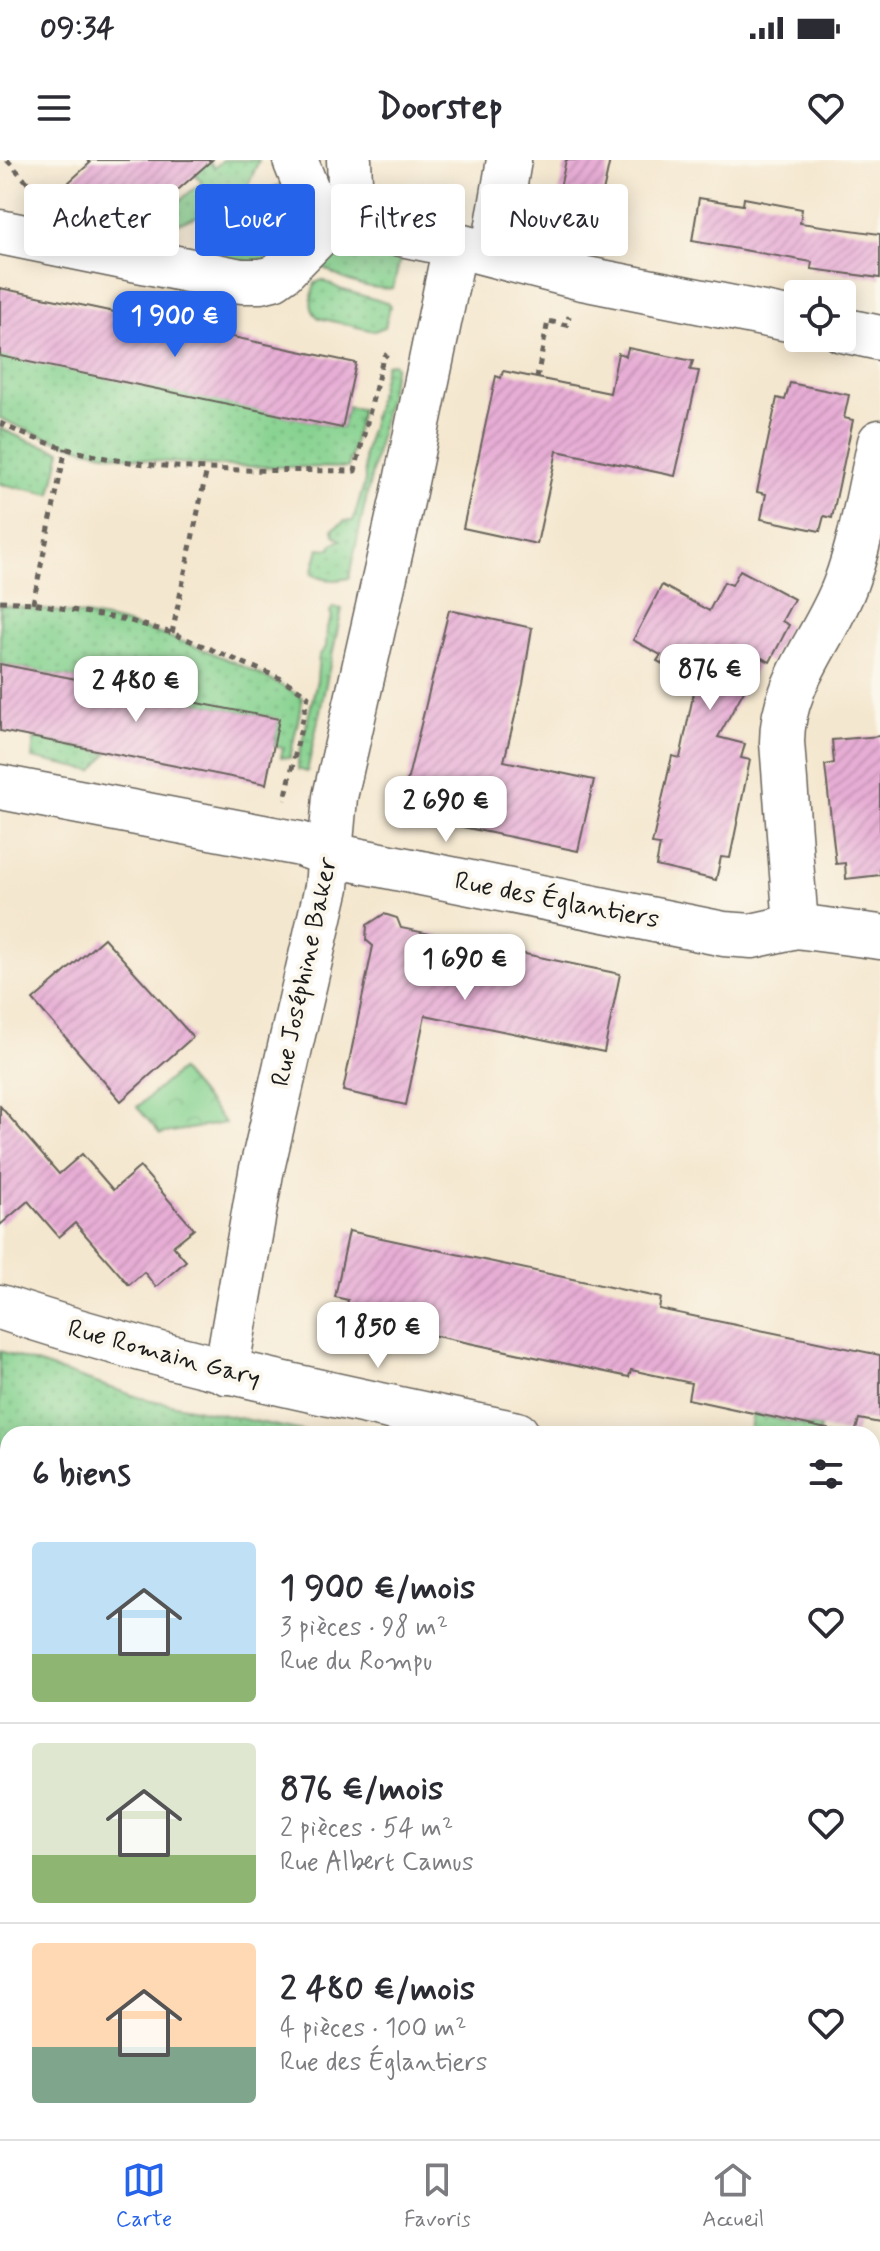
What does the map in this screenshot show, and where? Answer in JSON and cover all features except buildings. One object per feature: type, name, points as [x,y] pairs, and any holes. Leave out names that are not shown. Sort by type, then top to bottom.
[{"type":"street","points":[[295,160],[309,195],[331,214]]},
{"type":"street","points":[[346,184],[349,160]]},
{"type":"street","name":"Rue Joséphine Baker","points":[[226,1372],[261,1173],[327,887],[335,797],[402,501],[474,249],[509,160]]},
{"type":"street","points":[[0,232],[241,281],[261,281],[283,271],[331,232]]},
{"type":"street","points":[[465,247],[582,278],[784,318]]},
{"type":"street","points":[[856,333],[880,338]]},
{"type":"street","points":[[796,926],[782,742],[784,713],[795,680],[844,588],[880,442]]},
{"type":"street","name":"Rue des Églantiers","points":[[0,787],[300,844],[332,855],[724,934],[752,936],[796,926],[880,937]]},
{"type":"street","name":"Rue Romain Gary","points":[[0,1307],[76,1332],[226,1372],[479,1426]]},
{"type":"path","points":[[7,160],[29,184]]},
{"type":"path","points":[[537,378],[548,321],[567,325],[570,309]]},
{"type":"path","points":[[0,423],[36,440],[134,463],[207,469],[355,471],[383,358],[387,354]]},
{"type":"path","points":[[33,603],[66,448]]},
{"type":"path","points":[[172,633],[207,469]]},
{"type":"path","points":[[0,601],[33,603],[127,620],[172,633],[282,679],[308,696],[283,810]]},
{"type":"green space","points":[[209,160],[214,168],[223,160],[259,160],[249,184],[200,184],[202,182],[195,175]]},
{"type":"green space","points":[[195,188],[195,218],[179,223],[179,201]]},
{"type":"green space","points":[[331,251],[331,256],[401,256],[393,288],[353,283],[319,263]]},
{"type":"green space","points":[[214,256],[272,256],[270,262],[212,265]]},
{"type":"green space","points":[[322,280],[340,289],[388,303],[385,327],[374,331],[319,318],[311,302],[315,283]]},
{"type":"green space","points":[[0,353],[342,428],[347,407],[361,409],[348,468],[171,462],[126,457],[41,436],[0,418]]},
{"type":"green space","points":[[393,363],[395,366],[349,578],[321,578],[312,574],[319,548],[331,549],[332,544],[341,540],[334,535],[333,529],[345,521],[353,521],[365,481],[364,455],[386,364]]},
{"type":"green space","points":[[0,428],[61,451],[51,494],[0,484]]},
{"type":"green space","points":[[0,605],[80,614],[127,624],[218,655],[283,686],[303,698],[290,758],[281,757],[283,748],[274,746],[278,719],[0,664]]},
{"type":"green space","points":[[333,607],[342,609],[307,772],[298,769],[298,760],[317,680],[319,656],[326,647],[327,627]]},
{"type":"green space","points":[[34,738],[108,753],[93,771],[32,758]]},
{"type":"green space","points":[[180,1070],[225,1123],[160,1134],[137,1107]]},
{"type":"green space","points":[[0,1351],[141,1398],[278,1426],[0,1426]]},
{"type":"green space","points":[[753,1414],[810,1426],[751,1426]]}]
